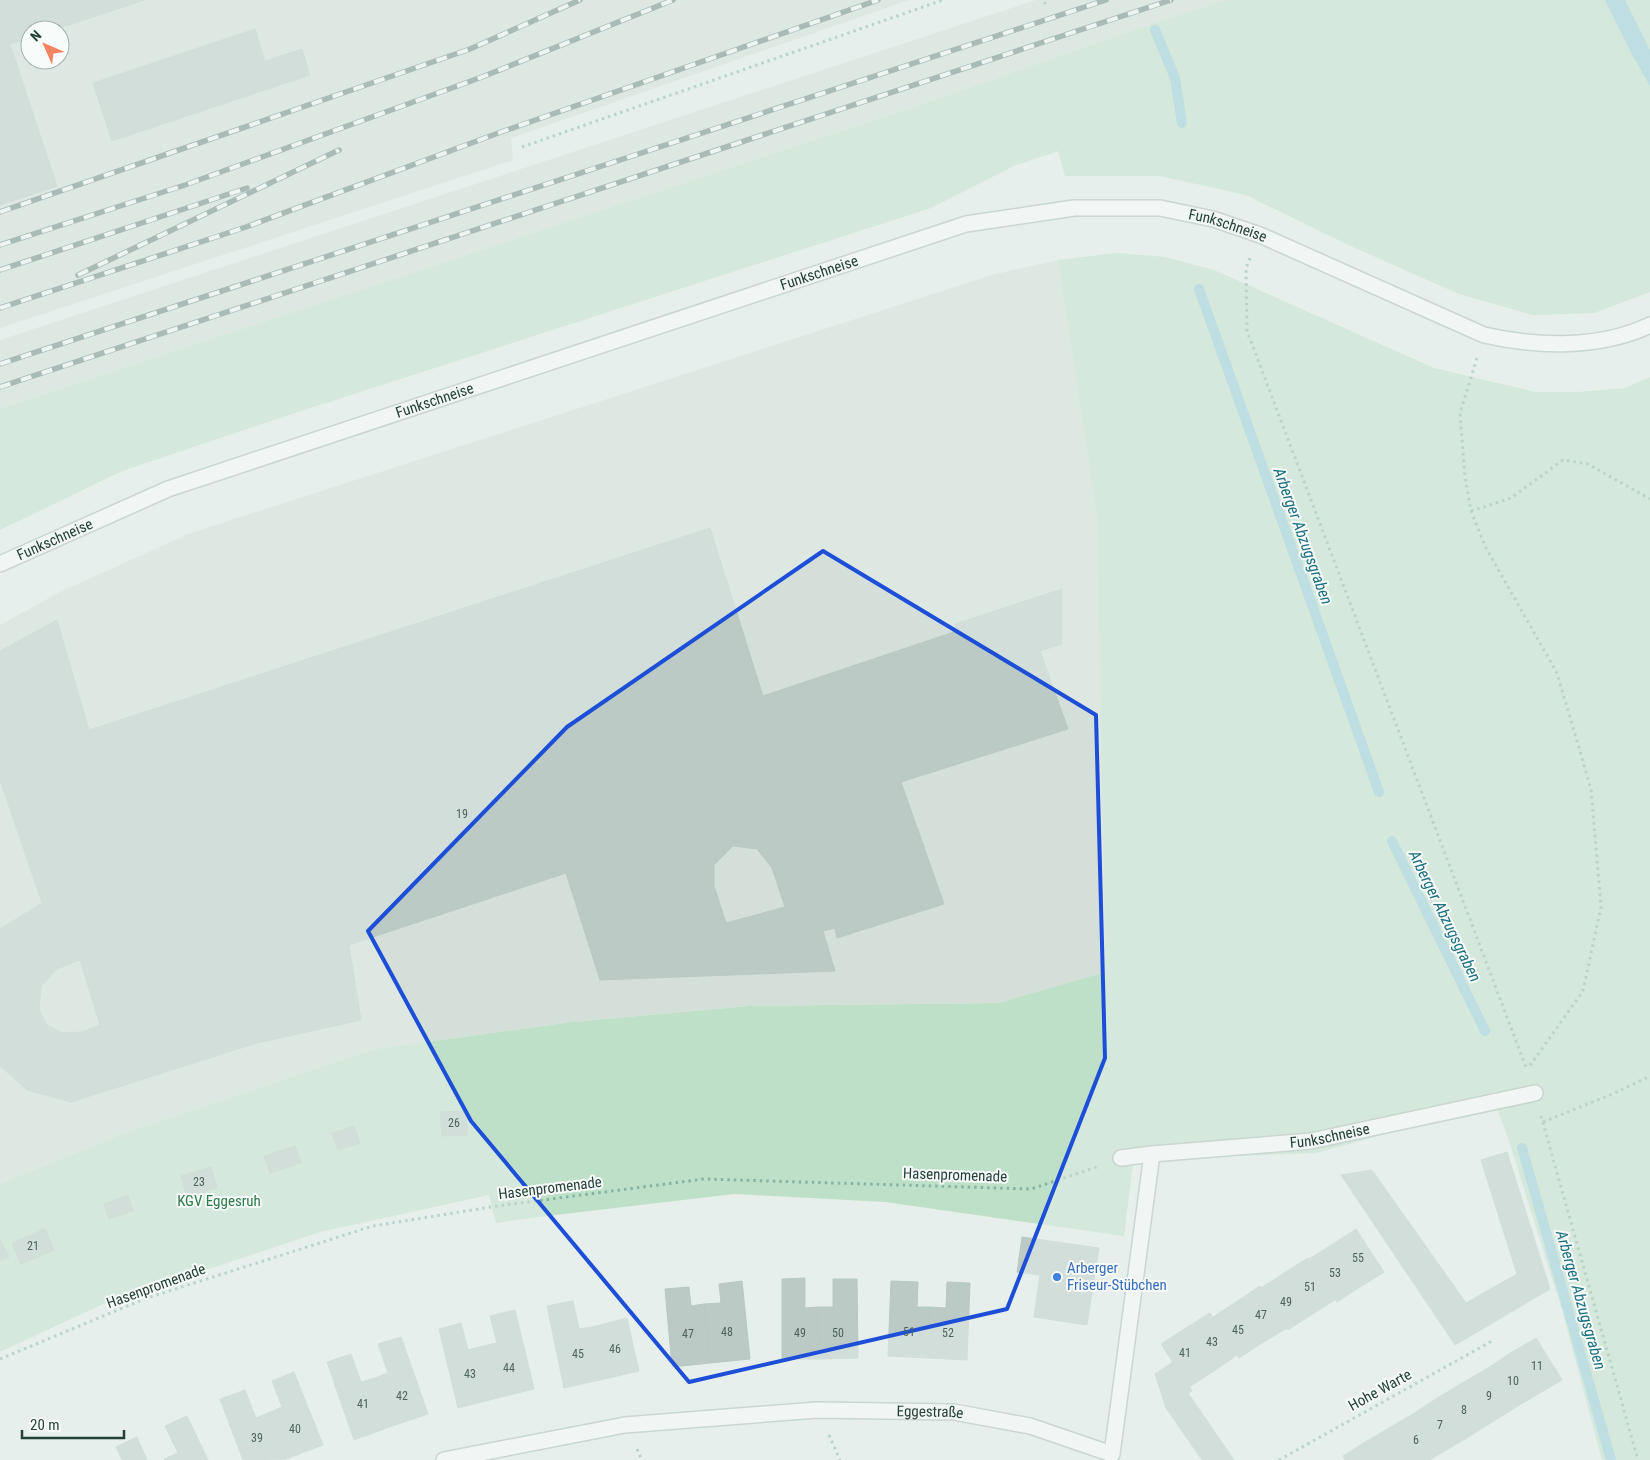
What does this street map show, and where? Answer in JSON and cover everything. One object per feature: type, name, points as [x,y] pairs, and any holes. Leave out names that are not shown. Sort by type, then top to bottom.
[{"type":"street","name":"Funkschneise","points":[[0,564],[168,489],[966,224],[1074,208],[1160,208],[1213,219],[1260,235],[1484,335],[1502,339],[1574,345],[1632,334],[1650,325]]},
{"type":"street","name":"Funkschneise","points":[[1121,1158],[1311,1141],[1535,1093]]},
{"type":"street","name":"Eggestraße","points":[[444,1460],[626,1425],[817,1410],[954,1412],[1030,1426],[1115,1457],[1152,1154]]},
{"type":"path","points":[[522,147],[943,0]]},
{"type":"path","points":[[1044,4],[1048,0]]},
{"type":"path","points":[[1260,235],[1246,268],[1247,331],[1535,1093],[1638,1460]]},
{"type":"path","points":[[1484,335],[1460,413],[1465,477],[1471,511],[1486,548],[1557,673],[1591,789],[1601,907],[1583,991],[1527,1070]]},
{"type":"path","points":[[1471,511],[1511,498],[1563,460],[1588,464],[1650,499]]},
{"type":"path","points":[[1543,1122],[1615,1093],[1650,1076]]},
{"type":"path","name":"Hasenpromenade","points":[[0,1359],[144,1299],[373,1226],[497,1206],[704,1179],[1032,1189],[1121,1158]]},
{"type":"path","name":"Hohe Warte","points":[[1279,1460],[1492,1341]]},
{"type":"highlighted area","points":[[823,551],[1096,715],[1105,1058],[1007,1309],[689,1382],[471,1121],[368,931],[567,727]]},
{"type":"shaded area","points":[[0,0],[909,0],[511,138],[513,160],[0,328]]},
{"type":"shaded area","points":[[1036,0],[1226,0],[1163,20],[912,108],[0,409],[0,340]]},
{"type":"shaded area","points":[[1058,260],[1097,515],[1107,972],[998,1003],[749,1006],[572,1022],[376,1049],[125,1133],[0,1184],[0,625],[60,592],[188,534],[992,275]]},
{"type":"green space","points":[[1226,0],[1650,0],[1650,292],[1594,313],[1533,315],[1459,294],[1353,247],[1246,195],[1160,176],[1065,176],[1058,151],[1016,165],[931,208],[304,410],[122,471],[0,530],[0,409],[912,108],[1163,20]]},
{"type":"green space","name":"KGV Eggesruh","points":[[1117,253],[1165,257],[1214,270],[1434,368],[1535,392],[1578,392],[1625,388],[1650,377],[1650,1460],[1602,1460],[1562,1310],[1508,1138],[1495,1104],[1316,1153],[1158,1159],[1133,1163],[1124,1236],[885,1202],[734,1194],[496,1223],[489,1195],[320,1232],[103,1304],[0,1352],[0,1184],[125,1133],[376,1049],[572,1022],[749,1006],[998,1003],[1106,972],[1097,515],[1058,260]]},
{"type":"water","points":[[1605,0],[1625,0],[1650,50],[1650,86],[1632,54]]},
{"type":"building","points":[[0,0],[145,0],[70,25],[70,20],[20,20],[20,41],[10,44],[57,186],[0,205]]},
{"type":"building","points":[[255,29],[265,61],[302,49],[310,75],[112,141],[93,83]]},
{"type":"building","points":[[710,528],[763,696],[957,631],[955,624],[1062,589],[1062,644],[1040,651],[1068,729],[901,782],[944,904],[837,938],[835,928],[823,931],[835,971],[600,980],[566,873],[349,945],[361,1020],[257,1043],[71,1102],[27,1090],[0,1066],[0,929],[42,903],[0,780],[0,651],[57,620],[89,730]],"holes":[[[733,846],[757,849],[772,868],[785,907],[726,923],[714,886],[714,865]],[[80,960],[100,1025],[82,1032],[63,1033],[47,1025],[39,1010],[41,986],[57,969]]]},
{"type":"building","points":[[466,1111],[467,1135],[442,1136],[440,1112]]},
{"type":"building","points":[[354,1126],[360,1143],[338,1150],[332,1133]]},
{"type":"building","points":[[295,1146],[301,1163],[270,1173],[264,1156]]},
{"type":"building","points":[[1507,1152],[1550,1289],[1455,1345],[1341,1175],[1372,1170],[1466,1303],[1517,1274],[1481,1160]]},
{"type":"building","points":[[211,1167],[217,1188],[187,1197],[181,1176]]},
{"type":"building","points":[[128,1195],[133,1211],[109,1219],[104,1204]]},
{"type":"building","points":[[45,1229],[54,1250],[21,1264],[12,1243]]},
{"type":"building","points":[[1356,1229],[1384,1272],[1360,1287],[1333,1244]]},
{"type":"building","points":[[1022,1237],[1099,1248],[1087,1325],[1034,1317],[1040,1275],[1017,1272]]},
{"type":"building","points":[[0,1240],[9,1257],[0,1261]]},
{"type":"building","points":[[1333,1244],[1360,1287],[1337,1302],[1309,1259]]},
{"type":"building","points":[[1308,1258],[1335,1300],[1311,1315],[1284,1273]]},
{"type":"building","points":[[1284,1273],[1311,1315],[1288,1330],[1261,1288]]},
{"type":"building","points":[[805,1278],[805,1308],[818,1307],[819,1359],[782,1359],[782,1279]]},
{"type":"building","points":[[833,1279],[857,1279],[858,1358],[819,1359],[818,1307],[833,1307]]},
{"type":"building","points":[[742,1281],[750,1359],[710,1363],[704,1304],[721,1303],[719,1284]]},
{"type":"building","points":[[891,1281],[918,1282],[917,1307],[930,1307],[928,1358],[888,1356]]},
{"type":"building","points":[[947,1282],[970,1283],[967,1360],[928,1358],[930,1307],[946,1308]]},
{"type":"building","points":[[1260,1286],[1287,1328],[1262,1343],[1236,1302]]},
{"type":"building","points":[[689,1287],[691,1306],[704,1304],[710,1363],[672,1367],[665,1289]]},
{"type":"building","points":[[573,1301],[579,1329],[592,1327],[604,1379],[564,1388],[547,1306]]},
{"type":"building","points":[[1236,1302],[1262,1343],[1239,1358],[1213,1317]]},
{"type":"building","points":[[515,1310],[534,1389],[497,1398],[483,1346],[497,1343],[490,1316]]},
{"type":"building","points":[[1210,1313],[1237,1355],[1214,1371],[1186,1328]]},
{"type":"building","points":[[627,1318],[639,1371],[604,1379],[592,1327]]},
{"type":"building","points":[[461,1323],[468,1350],[483,1346],[497,1398],[458,1408],[439,1329]]},
{"type":"building","points":[[1186,1328],[1214,1371],[1189,1387],[1161,1344]]},
{"type":"building","points":[[401,1337],[428,1414],[392,1426],[375,1378],[388,1373],[378,1344]]},
{"type":"building","points":[[1536,1338],[1562,1380],[1538,1394],[1512,1352]]},
{"type":"building","points":[[1512,1352],[1538,1394],[1513,1409],[1488,1368]]},
{"type":"building","points":[[351,1354],[361,1382],[375,1378],[392,1426],[354,1440],[327,1362]]},
{"type":"building","points":[[1173,1362],[1192,1391],[1166,1408],[1155,1374]]},
{"type":"building","points":[[1488,1368],[1513,1409],[1489,1424],[1464,1382]]},
{"type":"building","points":[[294,1372],[323,1445],[286,1459],[268,1413],[282,1407],[272,1381]]},
{"type":"building","points":[[1464,1382],[1489,1424],[1465,1439],[1439,1397]]},
{"type":"building","points":[[245,1390],[256,1418],[268,1413],[286,1459],[243,1460],[220,1399]]},
{"type":"building","points":[[1188,1393],[1234,1460],[1202,1460],[1166,1408]]},
{"type":"building","points":[[1439,1397],[1465,1439],[1441,1453],[1416,1412]]},
{"type":"building","points":[[1416,1412],[1441,1453],[1430,1460],[1411,1460],[1391,1427]]},
{"type":"building","points":[[187,1416],[208,1460],[165,1460],[178,1453],[165,1426]]},
{"type":"building","points":[[1391,1427],[1411,1460],[1378,1460],[1367,1441]]},
{"type":"building","points":[[137,1437],[147,1460],[122,1460],[116,1447]]},
{"type":"building","points":[[1367,1441],[1378,1460],[1345,1460],[1343,1456]]},
{"type":"waterway","name":"Arberger Abzugsgraben","points":[[1155,30],[1175,78],[1182,123]]},
{"type":"waterway","name":"Arberger Abzugsgraben","points":[[1199,289],[1379,792]]},
{"type":"waterway","name":"Arberger Abzugsgraben","points":[[1392,841],[1485,1031]]},
{"type":"waterway","name":"Arberger Abzugsgraben","points":[[1522,1148],[1611,1460]]},
{"type":"railway","points":[[0,212],[470,49],[580,0]]},
{"type":"railway","points":[[0,245],[185,185],[482,77],[673,0]]},
{"type":"railway","points":[[0,308],[246,227],[501,132],[878,0]]},
{"type":"railway","points":[[0,364],[1106,0]]},
{"type":"railway","points":[[0,387],[1171,0]]},
{"type":"railway","points":[[78,275],[339,150]]},
{"type":"railway","points":[[0,270],[247,188]]},
{"type":"place","name":"Arberger Friseur-Stübchen","points":[[1057,1277]]}]
